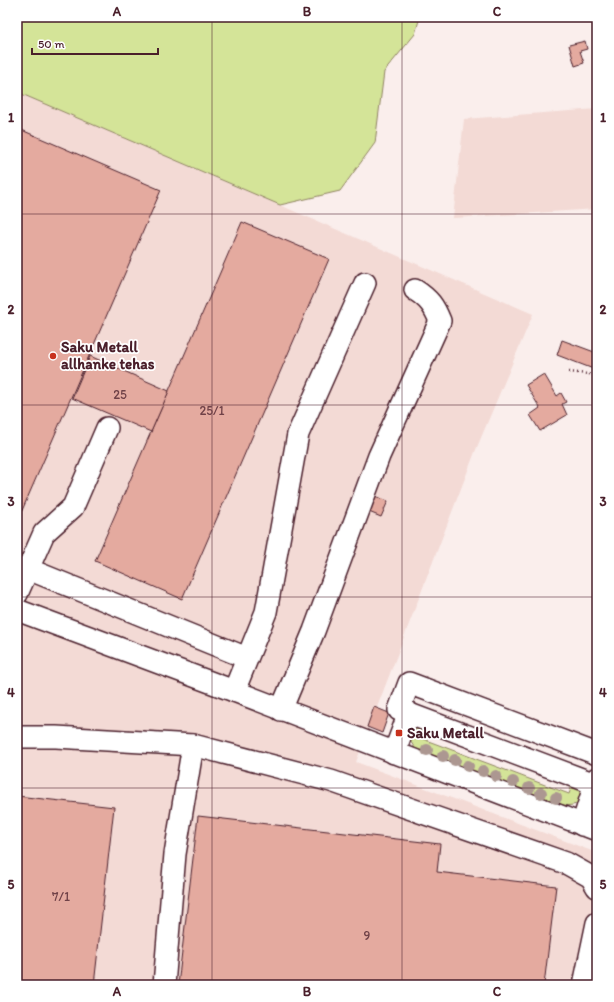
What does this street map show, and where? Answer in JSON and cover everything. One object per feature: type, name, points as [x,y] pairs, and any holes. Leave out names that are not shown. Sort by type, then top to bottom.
[{"type":"lane","points":[[234,692],[266,612],[298,434],[365,283]]},
{"type":"lane","points":[[281,710],[314,631],[380,456],[440,321],[434,308],[426,297],[415,290]]},
{"type":"lane","points":[[17,594],[22,569],[44,533],[74,507],[107,428]]},
{"type":"lane","points":[[22,569],[247,658]]},
{"type":"lane","points":[[17,610],[590,827],[596,781],[399,710],[409,683],[597,754]]},
{"type":"lane","points":[[394,753],[409,713]]},
{"type":"lane","points":[[17,737],[56,737],[193,745],[331,780],[566,863],[591,877],[597,887]]},
{"type":"lane","points":[[164,985],[175,854],[193,745]]},
{"type":"lane","points":[[584,985],[597,923]]},
{"type":"path","points":[[569,372],[597,375]]},
{"type":"shaded area","points":[[17,92],[533,314],[475,452],[356,762],[597,853],[597,985],[17,985]]},
{"type":"shaded area","points":[[597,109],[597,209],[453,218],[464,119]]},
{"type":"green space","points":[[17,17],[420,17],[415,34],[384,72],[375,143],[340,191],[280,205],[17,92]]},
{"type":"green space","points":[[427,726],[423,739],[569,794],[574,780],[580,786],[582,791],[580,802],[571,805],[559,804],[416,750],[409,739],[412,730],[418,727]]},
{"type":"building","points":[[585,41],[587,49],[580,51],[584,63],[575,66],[569,45]]},
{"type":"building","name":"Saku Metall allhanke tehas","points":[[17,128],[161,190],[17,522]]},
{"type":"building","points":[[242,222],[329,259],[182,599],[95,561]]},
{"type":"building","points":[[562,340],[597,353],[596,370],[557,355]]},
{"type":"building","points":[[90,356],[169,391],[151,432],[72,398]]},
{"type":"building","points":[[544,374],[557,396],[561,393],[566,402],[562,404],[567,415],[540,431],[530,415],[540,408],[526,385]]},
{"type":"building","points":[[375,496],[388,501],[381,517],[369,512]]},
{"type":"building","points":[[374,707],[389,713],[382,733],[367,727]]},
{"type":"building","points":[[17,796],[114,807],[94,985],[17,985]]},
{"type":"building","points":[[198,816],[440,844],[437,872],[556,886],[544,985],[178,985]]},
{"type":"place","name":"Saku Metall allhanke tehas","points":[[53,356]]},
{"type":"place","name":"Saku Metall","points":[[399,733]]}]
